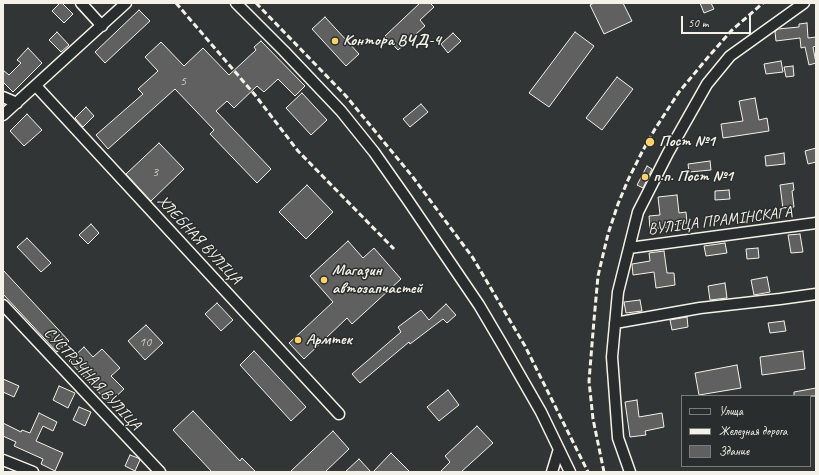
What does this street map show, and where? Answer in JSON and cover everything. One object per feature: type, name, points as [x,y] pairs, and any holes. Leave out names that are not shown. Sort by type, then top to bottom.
[{"type":"street","points":[[81,3],[102,26]]},
{"type":"street","points":[[3,115],[126,3]]},
{"type":"street","points":[[236,3],[341,111],[374,152],[478,305],[502,344],[541,412],[570,472]]},
{"type":"street","name":"ВУЛІЦА ПРАМІНСКАГА","points":[[630,472],[618,438],[612,357],[618,292],[638,212],[668,153],[707,84],[730,56],[804,3]]},
{"type":"street","name":"ХЛЕБНАЯ ВУЛІЦА","points":[[36,86],[339,414]]},
{"type":"street","points":[[3,97],[17,103]]},
{"type":"street","name":"ВУЛІЦА ПРАМІНСКАГА","points":[[629,248],[816,223]]},
{"type":"street","points":[[615,323],[700,308],[816,294]]},
{"type":"street","name":"СУСТРЭЧНАЯ ВУЛІЦА","points":[[3,305],[160,472]]},
{"type":"street","points":[[552,472],[559,449]]},
{"type":"street","points":[[3,460],[33,472]]},
{"type":"building","points":[[60,3],[62,3],[73,14],[64,23],[52,11]]},
{"type":"building","points":[[420,3],[430,3],[434,7],[420,20],[425,26],[398,50],[385,36]]},
{"type":"building","points":[[594,3],[623,3],[632,21],[604,34],[590,5]]},
{"type":"building","points":[[700,3],[711,3],[714,9],[704,13]]},
{"type":"building","points":[[139,10],[150,21],[105,63],[95,52]]},
{"type":"building","name":"Контора ВЧД-4","points":[[325,17],[359,54],[346,66],[312,29]]},
{"type":"building","points":[[807,23],[808,38],[816,37],[816,46],[813,47],[816,63],[809,65],[805,47],[801,48],[800,38],[776,41],[775,32],[778,29],[799,27],[799,24]]},
{"type":"building","points":[[57,32],[69,45],[61,52],[49,40]]},
{"type":"building","points":[[575,32],[594,46],[549,107],[529,93]]},
{"type":"building","points":[[453,33],[461,41],[448,53],[441,44]]},
{"type":"building","points":[[261,41],[305,86],[295,96],[278,79],[264,92],[257,86],[234,108],[227,101],[216,111],[271,169],[257,183],[210,134],[214,130],[175,89],[108,149],[96,135],[143,94],[138,89],[158,71],[145,57],[161,42],[184,66],[203,48],[229,75],[256,50],[254,47]]},
{"type":"building","points":[[28,48],[42,63],[13,92],[3,82],[3,70],[9,75],[21,63],[17,60]]},
{"type":"building","points":[[781,61],[783,72],[766,74],[764,64]]},
{"type":"building","points":[[793,66],[794,76],[786,77],[784,67]]},
{"type":"building","points":[[617,77],[633,89],[602,130],[586,118]]},
{"type":"building","points":[[302,93],[327,120],[311,135],[286,108]]},
{"type":"building","points":[[755,98],[759,120],[767,118],[769,131],[723,138],[721,124],[743,121],[739,101]]},
{"type":"building","points":[[421,104],[428,112],[410,127],[403,119]]},
{"type":"building","points":[[86,107],[94,116],[83,127],[75,118]]},
{"type":"building","points":[[27,114],[42,130],[24,146],[10,131]]},
{"type":"building","points":[[159,143],[184,169],[151,201],[126,174]]},
{"type":"building","points":[[816,148],[816,162],[808,164],[805,151]]},
{"type":"building","points":[[784,153],[785,164],[766,166],[765,156]]},
{"type":"building","points":[[710,161],[711,170],[689,172],[688,164]]},
{"type":"building","name":"п.п. Пост №1","points":[[647,166],[652,169],[643,188],[637,185]]},
{"type":"building","points":[[793,183],[794,190],[792,191],[794,207],[783,209],[780,185]]},
{"type":"building","points":[[307,185],[333,212],[306,239],[279,212]]},
{"type":"building","points":[[729,190],[730,199],[715,200],[715,191]]},
{"type":"building","points":[[677,195],[679,213],[686,212],[687,223],[671,225],[671,227],[650,229],[649,216],[660,215],[658,197]]},
{"type":"building","points":[[91,224],[99,233],[88,244],[79,235]]},
{"type":"building","points":[[800,234],[803,252],[791,253],[788,235]]},
{"type":"building","points":[[27,238],[51,263],[41,272],[17,247]]},
{"type":"building","points":[[348,241],[363,258],[374,248],[401,279],[352,324],[347,318],[304,359],[289,343],[333,302],[310,276]]},
{"type":"building","points":[[725,243],[727,253],[706,256],[704,246]]},
{"type":"building","points":[[758,248],[759,258],[747,259],[746,249]]},
{"type":"building","points":[[664,251],[667,273],[674,273],[675,285],[656,288],[654,272],[633,275],[632,264],[650,261],[649,253]]},
{"type":"building","points":[[3,270],[69,341],[57,352],[3,294]]},
{"type":"building","points":[[767,277],[770,292],[754,295],[751,280]]},
{"type":"building","points":[[725,283],[727,298],[710,300],[708,286]]},
{"type":"building","points":[[640,300],[642,311],[626,313],[624,302]]},
{"type":"building","points":[[217,303],[233,320],[221,331],[205,314]]},
{"type":"building","points":[[446,304],[456,315],[447,323],[443,319],[410,344],[409,342],[360,383],[352,374],[401,332],[398,327],[421,310],[429,320]]},
{"type":"building","points":[[687,317],[688,327],[672,330],[670,320]]},
{"type":"building","points":[[784,321],[786,331],[770,333],[768,323]]},
{"type":"building","points":[[146,325],[163,343],[145,360],[128,341]]},
{"type":"building","points":[[84,347],[93,357],[102,349],[120,368],[111,376],[124,389],[109,403],[69,361]]},
{"type":"building","points":[[254,351],[306,407],[291,421],[240,365]]},
{"type":"building","points":[[803,351],[805,369],[762,375],[760,357]]},
{"type":"building","points":[[737,365],[741,388],[699,395],[695,373]]},
{"type":"building","points":[[3,379],[19,386],[14,397],[3,392]]},
{"type":"building","points":[[59,386],[75,393],[68,408],[53,400]]},
{"type":"building","points":[[816,388],[816,396],[794,395],[794,392]]},
{"type":"building","points":[[448,390],[459,405],[439,421],[427,407]]},
{"type":"building","points":[[637,400],[639,417],[662,413],[664,427],[645,431],[646,435],[630,437],[625,402]]},
{"type":"building","points":[[79,407],[91,412],[85,426],[73,420]]},
{"type":"building","points":[[193,411],[240,461],[242,458],[256,472],[212,472],[173,430]]},
{"type":"building","points":[[39,413],[57,422],[53,431],[43,426],[36,441],[63,453],[55,471],[41,464],[43,459],[14,446],[16,442],[3,436],[3,423],[21,432],[22,430],[30,433]]},
{"type":"building","points":[[477,426],[493,443],[461,472],[440,472],[450,462],[445,456]]},
{"type":"building","points":[[333,431],[349,449],[325,472],[290,472]]},
{"type":"building","points":[[391,453],[410,472],[373,472]]},
{"type":"building","points":[[130,455],[140,460],[135,471],[125,466]]},
{"type":"building","points":[[359,459],[371,472],[345,472]]},
{"type":"railway","points":[[176,3],[255,95],[298,151],[394,249]]},
{"type":"railway","points":[[256,3],[346,96],[412,176],[473,258],[525,346],[588,472]]},
{"type":"railway","points":[[604,472],[593,419],[589,381],[598,276],[608,234],[618,204],[642,152],[679,92],[731,31],[763,3]]},
{"type":"place","name":"Контора ВЧД-4","points":[[335,41]]},
{"type":"place","name":"Пост №1","points":[[650,142]]},
{"type":"place","name":"п.п. Пост №1","points":[[645,177]]},
{"type":"place","name":"Магазин автозапчастей","points":[[324,280]]},
{"type":"place","name":"Армтек","points":[[298,340]]}]
